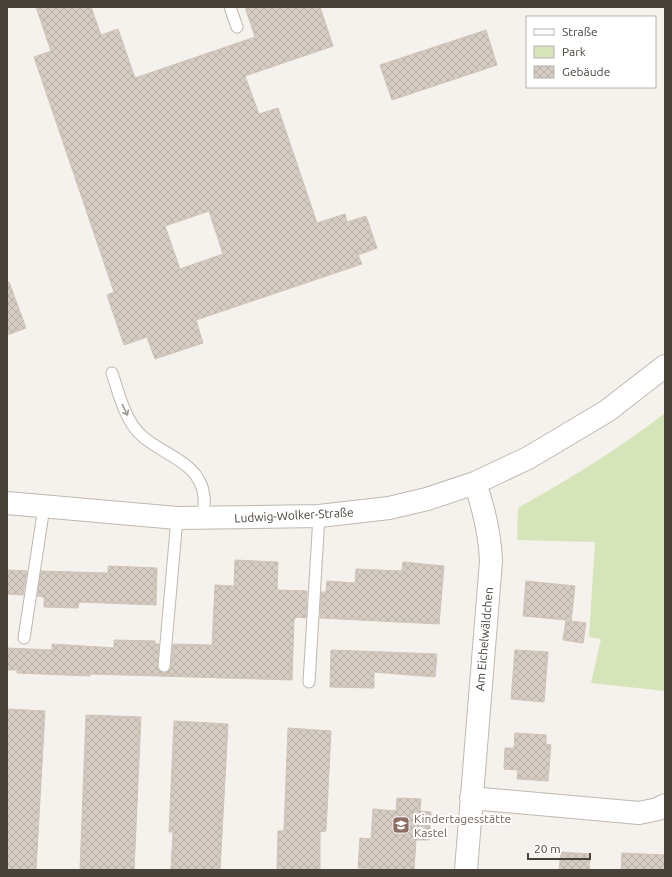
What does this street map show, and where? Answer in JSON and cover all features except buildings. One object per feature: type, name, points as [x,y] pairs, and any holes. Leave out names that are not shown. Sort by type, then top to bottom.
[{"type":"street","name":"Ludwig-Wolker-Straße","points":[[7,503],[177,518],[318,516],[389,508],[427,499],[475,483],[528,458],[607,411],[665,366]]},
{"type":"street","name":"Am Eichelwäldchen","points":[[466,870],[491,561],[491,539],[484,510],[475,483]]},
{"type":"street","points":[[471,798],[639,813],[658,809],[665,805]]},
{"type":"lane","points":[[230,7],[237,27]]},
{"type":"lane","points":[[112,373],[120,400],[133,425],[142,436],[185,464],[198,479],[204,496],[203,518]]},
{"type":"lane","points":[[24,638],[44,506]]},
{"type":"lane","points":[[309,682],[318,516]]},
{"type":"lane","points":[[164,666],[177,518]]},
{"type":"green space","points":[[665,413],[665,691],[591,683],[601,639],[589,637],[595,542],[517,540],[518,508],[593,463],[630,439]]},
{"type":"place","name":"Kindertagesstätte Kastel","points":[[401,825]]}]
